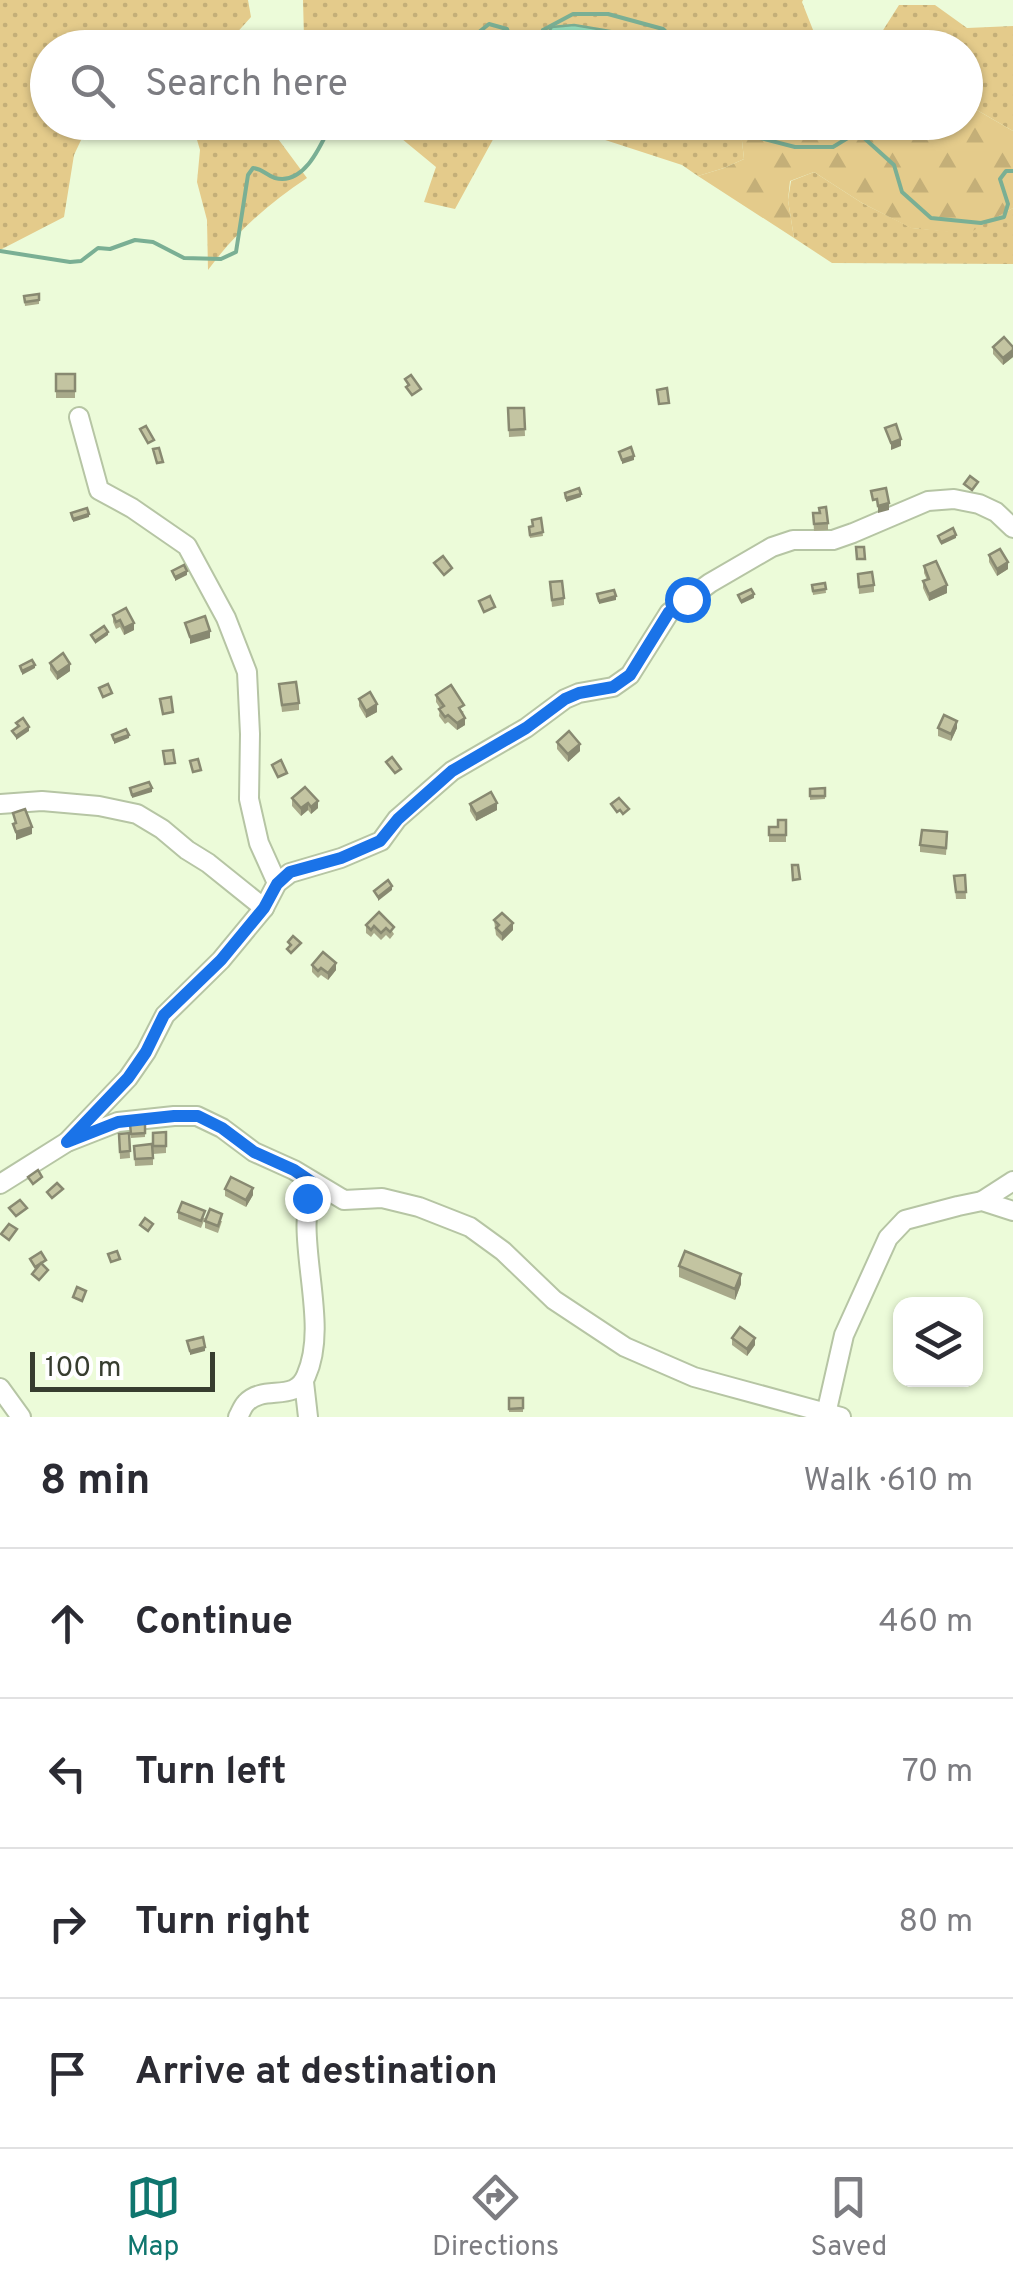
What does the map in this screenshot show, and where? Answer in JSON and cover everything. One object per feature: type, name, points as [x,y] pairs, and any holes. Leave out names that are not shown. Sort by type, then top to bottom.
[{"type":"street","points":[[78,418],[99,490],[187,546],[226,618],[247,672],[249,799],[259,843],[277,884]]},
{"type":"street","points":[[67,1142],[128,1078],[164,1015],[221,960],[290,872],[341,858],[380,841],[398,819],[452,771],[526,728],[565,699],[613,687],[630,675],[669,612],[710,583],[792,540],[833,540],[928,502],[954,498],[980,504],[1013,528]]},
{"type":"street","points":[[0,804],[42,801],[137,814],[162,828],[264,908]]},
{"type":"street","points":[[0,1184],[67,1142],[118,1122],[198,1116],[254,1152],[344,1200],[382,1198],[419,1207],[470,1227],[554,1300],[625,1347],[694,1377],[833,1416],[844,1335],[888,1238],[905,1220],[982,1202],[1013,1181]]},
{"type":"street","points":[[238,1417],[246,1402],[261,1394],[293,1392],[304,1382],[313,1360],[307,1198],[313,1183]]},
{"type":"street","points":[[982,1202],[1013,1211]]},
{"type":"street","points":[[304,1382],[308,1417]]},
{"type":"street","points":[[0,1388],[22,1417]]},
{"type":"green space","points":[[0,0],[248,0],[251,17],[239,30],[30,30],[30,140],[81,140],[74,155],[64,217],[0,250]]},
{"type":"green space","points":[[303,0],[803,0],[813,30],[552,27],[304,30]]},
{"type":"green space","points":[[899,5],[935,5],[967,28],[1013,26],[1013,131],[983,114],[983,30],[883,30]]},
{"type":"green space","points":[[983,114],[1013,131],[1013,208],[967,234],[911,228],[814,172],[790,181],[788,200],[794,238],[698,176],[744,159],[742,140],[983,140]]},
{"type":"green space","points":[[197,140],[279,140],[307,178],[253,220],[208,270],[207,220],[197,182]]},
{"type":"green space","points":[[403,140],[493,140],[455,209],[424,202],[436,167]]},
{"type":"green space","points":[[605,140],[742,140],[744,159],[724,168],[698,176],[682,165]]},
{"type":"green space","points":[[814,172],[862,203],[912,228],[967,233],[1013,208],[1013,264],[832,263],[794,238],[788,200],[791,181]]},
{"type":"shaded area","points":[[574,25],[604,30],[550,30]]},
{"type":"building","points":[[39,294],[39,300],[25,302],[24,296]]},
{"type":"building","points":[[1004,337],[1013,350],[1003,358],[993,347]]},
{"type":"building","points":[[56,374],[75,374],[75,391],[56,391]]},
{"type":"building","points":[[411,375],[421,389],[412,395],[405,379]]},
{"type":"building","points":[[667,388],[669,403],[659,404],[657,390]]},
{"type":"building","points":[[508,408],[524,408],[525,429],[509,430]]},
{"type":"building","points":[[896,424],[901,439],[891,443],[885,428]]},
{"type":"building","points":[[146,426],[154,440],[148,443],[140,429]]},
{"type":"building","points":[[631,447],[634,456],[622,460],[619,452]]},
{"type":"building","points":[[159,448],[163,462],[157,463],[153,449]]},
{"type":"building","points":[[970,476],[978,482],[972,490],[964,484]]},
{"type":"building","points":[[579,488],[581,494],[566,498],[565,493]]},
{"type":"building","points":[[886,488],[889,503],[878,506],[871,491]]},
{"type":"building","points":[[826,507],[828,523],[814,524],[813,513]]},
{"type":"building","points":[[87,508],[89,514],[73,519],[71,513]]},
{"type":"building","points":[[541,518],[543,532],[530,535],[532,520]]},
{"type":"building","points":[[953,528],[956,535],[941,542],[938,536]]},
{"type":"building","points":[[856,547],[864,547],[865,559],[857,559]]},
{"type":"building","points":[[1000,549],[1008,562],[997,569],[989,555]]},
{"type":"building","points":[[443,556],[452,568],[444,575],[434,563]]},
{"type":"building","points":[[936,561],[947,585],[929,594],[923,581],[929,579],[924,566]]},
{"type":"building","points":[[184,565],[187,571],[175,577],[172,571]]},
{"type":"building","points":[[872,572],[874,585],[859,587],[858,574]]},
{"type":"building","points":[[562,581],[564,598],[552,600],[550,582]]},
{"type":"building","points":[[825,583],[826,589],[813,591],[812,585]]},
{"type":"building","points":[[751,589],[754,594],[741,601],[738,595]]},
{"type":"building","points":[[614,590],[616,596],[599,601],[597,594]]},
{"type":"building","points":[[490,596],[495,607],[484,612],[479,601]]},
{"type":"building","points":[[126,608],[134,623],[124,628],[113,615]]},
{"type":"building","points":[[205,616],[210,631],[190,637],[185,623]]},
{"type":"building","points":[[104,626],[108,632],[95,641],[91,635]]},
{"type":"building","points":[[63,653],[70,664],[57,673],[50,663]]},
{"type":"building","points":[[32,660],[35,665],[22,671],[20,666]]},
{"type":"building","points":[[296,682],[299,703],[282,705],[279,684]]},
{"type":"building","points":[[108,684],[112,693],[103,697],[99,688]]},
{"type":"building","points":[[451,685],[464,705],[459,708],[465,718],[457,723],[439,709],[444,706],[436,695]]},
{"type":"building","points":[[370,692],[377,704],[366,711],[359,699]]},
{"type":"building","points":[[171,697],[173,712],[163,714],[160,699]]},
{"type":"building","points":[[944,715],[957,721],[951,734],[938,728]]},
{"type":"building","points":[[23,718],[29,727],[16,736],[12,731]]},
{"type":"building","points":[[126,729],[129,735],[114,740],[112,735]]},
{"type":"building","points":[[569,731],[580,744],[568,754],[557,742]]},
{"type":"building","points":[[173,750],[175,763],[165,764],[163,751]]},
{"type":"building","points":[[392,757],[401,769],[395,773],[386,762]]},
{"type":"building","points":[[198,759],[201,770],[193,772],[190,761]]},
{"type":"building","points":[[281,760],[287,773],[278,777],[272,765]]},
{"type":"building","points":[[149,782],[152,788],[132,795],[130,788]]},
{"type":"building","points":[[305,787],[318,801],[301,808],[292,798]]},
{"type":"building","points":[[825,788],[825,796],[810,796],[810,789]]},
{"type":"building","points":[[491,792],[497,803],[476,814],[470,804]]},
{"type":"building","points":[[619,798],[629,809],[623,814],[611,804]]},
{"type":"building","points":[[25,809],[32,827],[16,832],[13,813]]},
{"type":"building","points":[[778,820],[786,820],[786,835],[769,835],[769,827],[778,827]]},
{"type":"building","points":[[922,830],[947,832],[946,848],[920,845]]},
{"type":"building","points":[[792,865],[798,865],[800,879],[793,880]]},
{"type":"building","points":[[965,875],[966,892],[956,892],[954,876]]},
{"type":"building","points":[[388,880],[392,886],[378,897],[374,891]]},
{"type":"building","points":[[379,912],[394,927],[390,932],[386,928],[381,933],[366,925]]},
{"type":"building","points":[[502,913],[513,923],[502,934],[494,920]]},
{"type":"building","points":[[293,936],[301,943],[291,953],[287,949]]},
{"type":"building","points":[[323,952],[336,963],[328,973],[312,965]]},
{"type":"building","points":[[145,1123],[145,1133],[131,1134],[130,1124]]},
{"type":"building","points":[[166,1132],[166,1146],[153,1146],[153,1133]]},
{"type":"building","points":[[129,1133],[130,1151],[120,1152],[119,1134]]},
{"type":"building","points":[[152,1144],[153,1158],[135,1159],[134,1146]]},
{"type":"building","points":[[38,1170],[42,1177],[33,1184],[28,1177]]},
{"type":"building","points":[[231,1177],[253,1188],[246,1200],[225,1189]]},
{"type":"building","points":[[57,1183],[63,1189],[52,1198],[47,1192]]},
{"type":"building","points":[[20,1200],[27,1208],[16,1216],[9,1208]]},
{"type":"building","points":[[182,1202],[205,1211],[201,1221],[178,1212]]},
{"type":"building","points":[[210,1209],[222,1214],[218,1226],[205,1221]]},
{"type":"building","points":[[145,1218],[153,1224],[148,1231],[140,1225]]},
{"type":"building","points":[[9,1224],[17,1229],[9,1240],[1,1234]]},
{"type":"building","points":[[117,1251],[120,1259],[111,1262],[108,1254]]},
{"type":"building","points":[[685,1251],[741,1274],[735,1289],[679,1266]]},
{"type":"building","points":[[41,1252],[46,1260],[35,1267],[30,1259]]},
{"type":"building","points":[[41,1263],[48,1270],[39,1280],[32,1274]]},
{"type":"building","points":[[77,1287],[86,1291],[82,1301],[73,1297]]},
{"type":"building","points":[[740,1327],[755,1338],[747,1349],[732,1338]]},
{"type":"building","points":[[203,1337],[205,1347],[190,1351],[187,1341]]},
{"type":"building","points":[[509,1398],[523,1398],[523,1408],[509,1409]]},
{"type":"waterway","points":[[543,30],[573,14],[608,14],[664,30]]},
{"type":"waterway","points":[[482,30],[489,24],[507,30]]},
{"type":"waterway","points":[[0,251],[70,262],[81,261],[98,248],[110,249],[135,240],[153,242],[184,258],[221,259],[236,252],[248,175],[253,168],[275,178],[295,176],[311,161],[323,140]]},
{"type":"waterway","points":[[768,140],[795,147],[833,147],[844,140]]},
{"type":"waterway","points":[[866,140],[894,165],[902,192],[931,218],[981,223],[1004,217],[1008,204],[1000,179],[1006,171],[1013,171]]},
{"type":"route","points":[[307,1198],[313,1183],[198,1116],[118,1122],[67,1142],[128,1078],[164,1015],[221,960],[290,872],[341,858],[380,841],[398,819],[452,771],[526,728],[565,699],[613,687],[630,675],[669,612],[687,599]]}]
